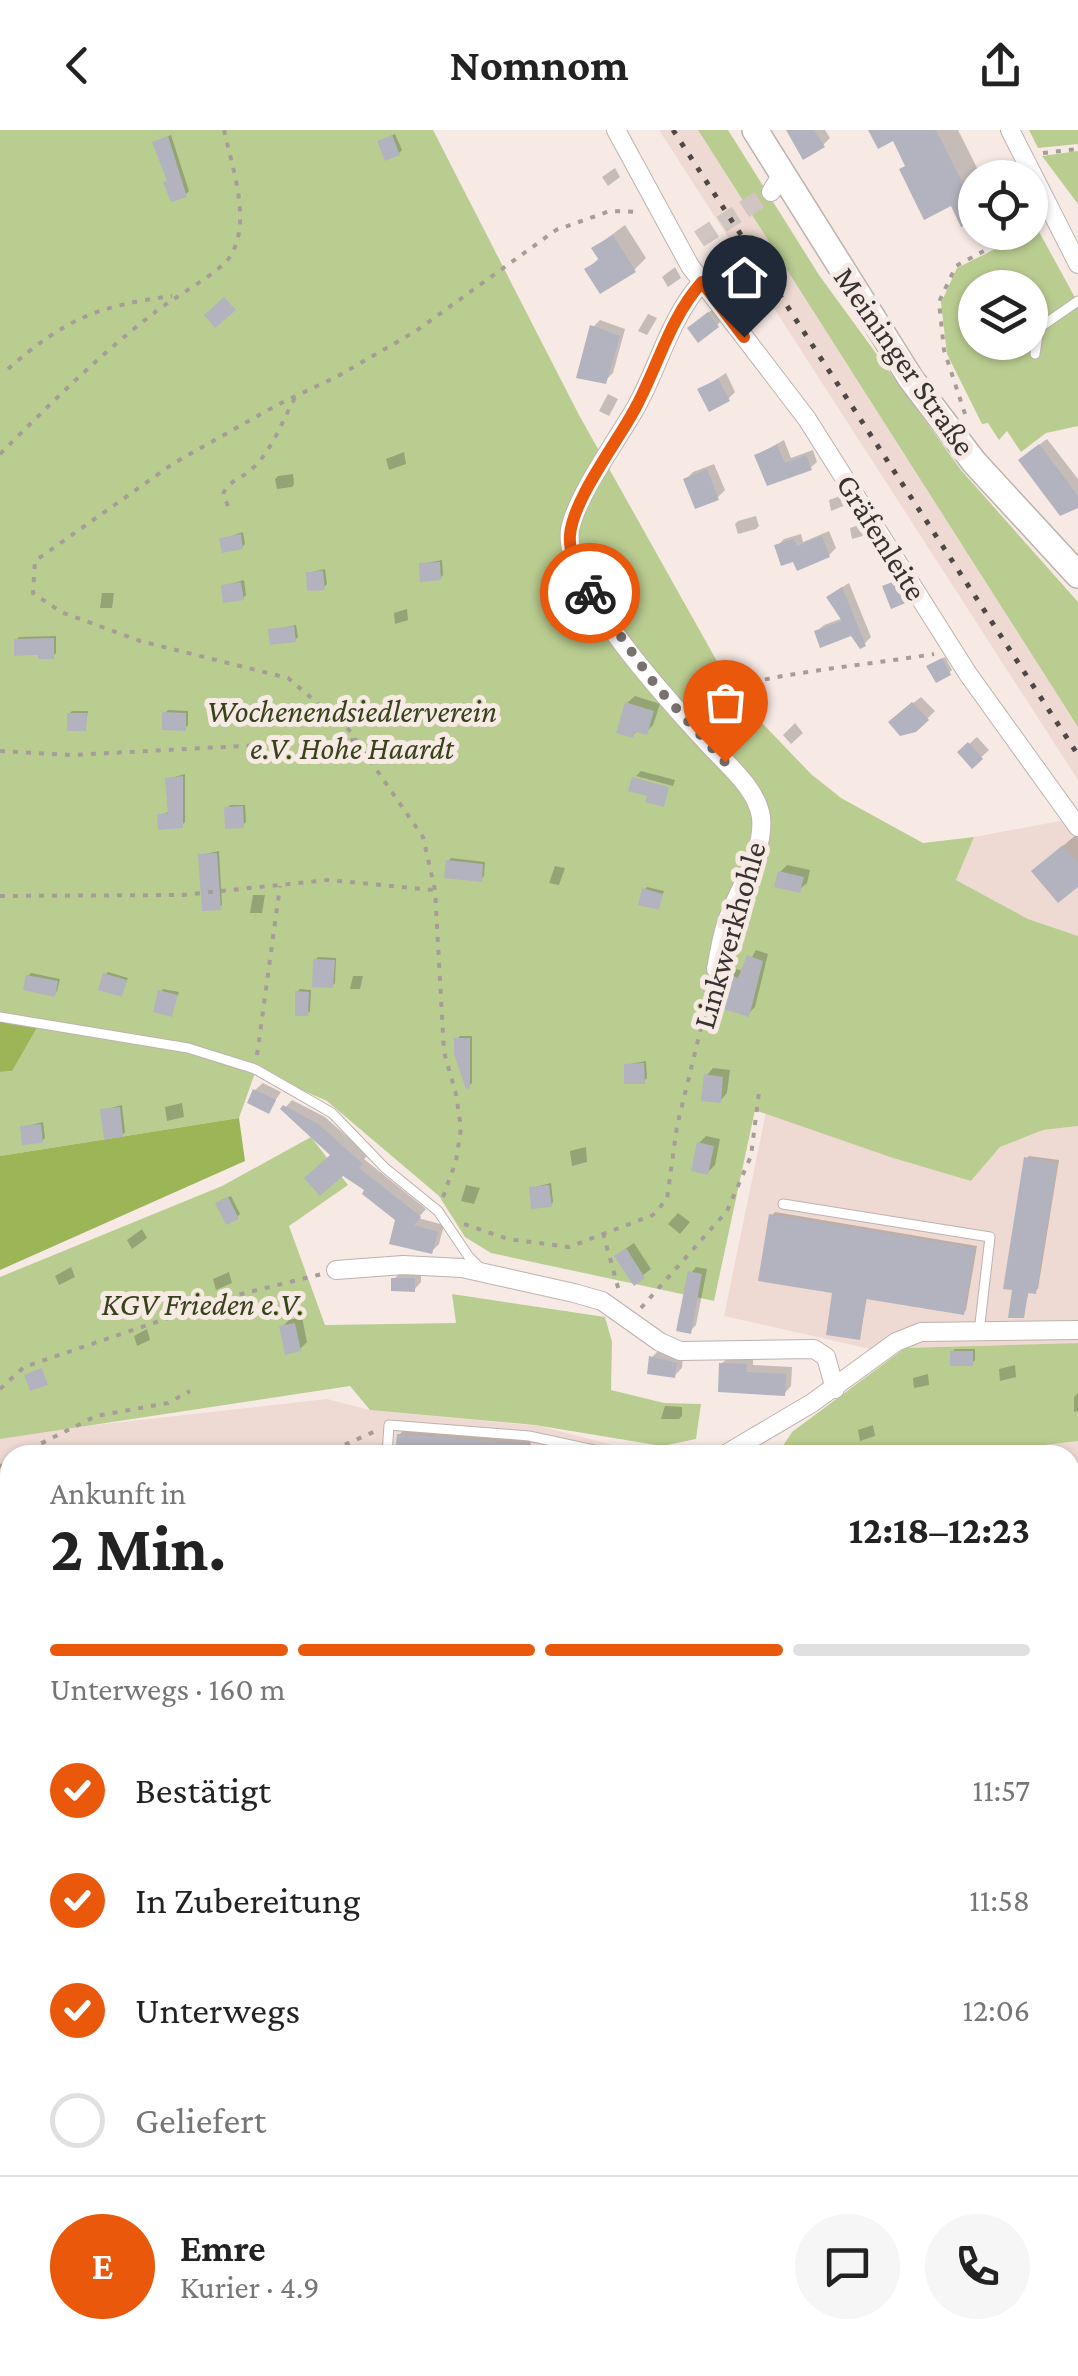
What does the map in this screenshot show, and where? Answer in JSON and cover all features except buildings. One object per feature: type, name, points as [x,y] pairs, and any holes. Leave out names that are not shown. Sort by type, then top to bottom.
[{"type":"main road","name":"Meininger Straße","points":[[755,130],[776,183],[922,392],[974,462],[1078,576]]},
{"type":"street","name":"Gräfenleite","points":[[616,130],[702,282],[807,419],[953,650],[1078,827]]},
{"type":"street","points":[[1010,130],[1078,264]]},
{"type":"street","points":[[678,242],[699,239]]},
{"type":"street","name":"Linkwerkhohle","points":[[702,282],[687,299],[637,406],[576,514],[570,542],[591,596],[619,636],[656,686],[748,788],[760,813],[761,839],[726,924],[716,969]]},
{"type":"street","points":[[336,1270],[403,1265],[486,1273],[602,1301],[660,1342],[680,1351],[818,1350],[826,1357],[835,1388]]},
{"type":"street","points":[[741,1445],[835,1388],[896,1342],[921,1332],[1078,1330]]},
{"type":"lane","points":[[1048,322],[1078,301]]},
{"type":"lane","points":[[0,1017],[188,1048],[255,1070],[332,1113],[385,1168],[440,1214],[469,1257],[486,1273]]},
{"type":"lane","points":[[783,1204],[990,1237],[979,1332]]},
{"type":"lane","points":[[388,1445],[390,1424],[530,1436],[571,1445]]},
{"type":"path","points":[[0,454],[44,410],[177,296],[228,260],[240,230],[236,185],[224,130]]},
{"type":"path","points":[[1023,155],[1078,149]]},
{"type":"path","points":[[440,1214],[461,1128],[444,1052],[435,890],[423,837],[349,730],[288,678],[140,641],[61,612],[33,593],[35,561],[174,463],[416,331],[556,230],[610,210],[638,210],[678,242]]},
{"type":"path","points":[[966,416],[944,350],[939,302],[956,266],[985,250]]},
{"type":"path","points":[[8,368],[42,339],[84,314],[120,303],[177,296]]},
{"type":"path","points":[[228,506],[222,494],[228,483],[252,470],[268,450],[296,396]]},
{"type":"path","points":[[752,682],[814,668],[862,665],[953,650]]},
{"type":"path","points":[[0,751],[72,755],[356,740]]},
{"type":"path","points":[[0,896],[182,896],[328,880],[435,890]]},
{"type":"path","points":[[255,1070],[280,885]]},
{"type":"path","name":"Linkwerkhohle","points":[[440,1214],[508,1240],[551,1248],[569,1248],[653,1215],[667,1199],[676,1126],[716,969]]},
{"type":"path","points":[[628,1317],[727,1211],[751,1156],[759,1092]]},
{"type":"path","points":[[604,1233],[628,1317]]},
{"type":"path","points":[[0,1389],[24,1367],[233,1296],[336,1270]]},
{"type":"path","points":[[38,1445],[96,1416],[168,1403],[190,1391]]},
{"type":"path","points":[[343,1445],[390,1424]]},
{"type":"shaded area","points":[[659,130],[698,130],[1078,726],[1078,780]]},
{"type":"shaded area","points":[[1065,820],[1078,839],[1078,936],[1028,919],[956,880],[974,837]]},
{"type":"shaded area","points":[[766,1112],[893,1158],[971,1181],[1000,1147],[1043,1130],[1078,1126],[1078,1343],[870,1349],[724,1316]]},
{"type":"shaded area","points":[[327,1399],[370,1410],[540,1426],[613,1445],[0,1445],[0,1439]]},
{"type":"shaded area","points":[[1078,1441],[1078,1445],[1044,1445]]},
{"type":"green space","name":"Wochenendsiedlerverein e.V. Hohe Haardt","points":[[0,130],[433,130],[579,415],[737,697],[811,774],[841,798],[923,843],[974,837],[956,880],[1028,919],[1078,936],[1078,1126],[1043,1130],[1000,1147],[971,1181],[755,1110],[714,1301],[491,1253],[465,1237],[439,1196],[327,1101],[256,1070],[239,1118],[0,1156],[0,1072],[12,1071],[0,1017]]},
{"type":"green space","points":[[698,130],[728,130],[819,275],[961,470],[1078,602],[1078,727]]},
{"type":"green space","points":[[1029,130],[1078,130],[1078,144],[1038,148]]},
{"type":"green space","points":[[1078,151],[1078,204],[1048,160],[1042,156]]},
{"type":"green space","points":[[1048,248],[1078,303],[1078,426],[1046,433],[1021,452],[1007,431],[999,440],[988,423],[982,424],[947,354],[941,303],[957,268],[993,250]]},
{"type":"green space","points":[[0,1017],[39,1024],[12,1071],[0,1072]]},
{"type":"green space","points":[[239,1118],[245,1161],[0,1270],[0,1156]]},
{"type":"green space","name":"KGV Frieden e.V.","points":[[311,1137],[348,1185],[289,1226],[325,1325],[456,1323],[452,1294],[605,1317],[612,1342],[611,1390],[664,1403],[701,1404],[696,1439],[656,1445],[535,1425],[370,1410],[350,1386],[0,1439],[0,1277],[222,1186]]},
{"type":"green space","points":[[1078,1343],[1078,1441],[1045,1445],[784,1445],[792,1432],[905,1348]]},
{"type":"tunnel","points":[[699,239],[771,192]]},
{"type":"railway","points":[[673,130],[1078,755]]},
{"type":"way so far","points":[[590,593],[656,686],[725,762]]},
{"type":"route","points":[[590,593],[572,553],[572,523],[637,406],[687,299],[702,282],[744,337]]}]
